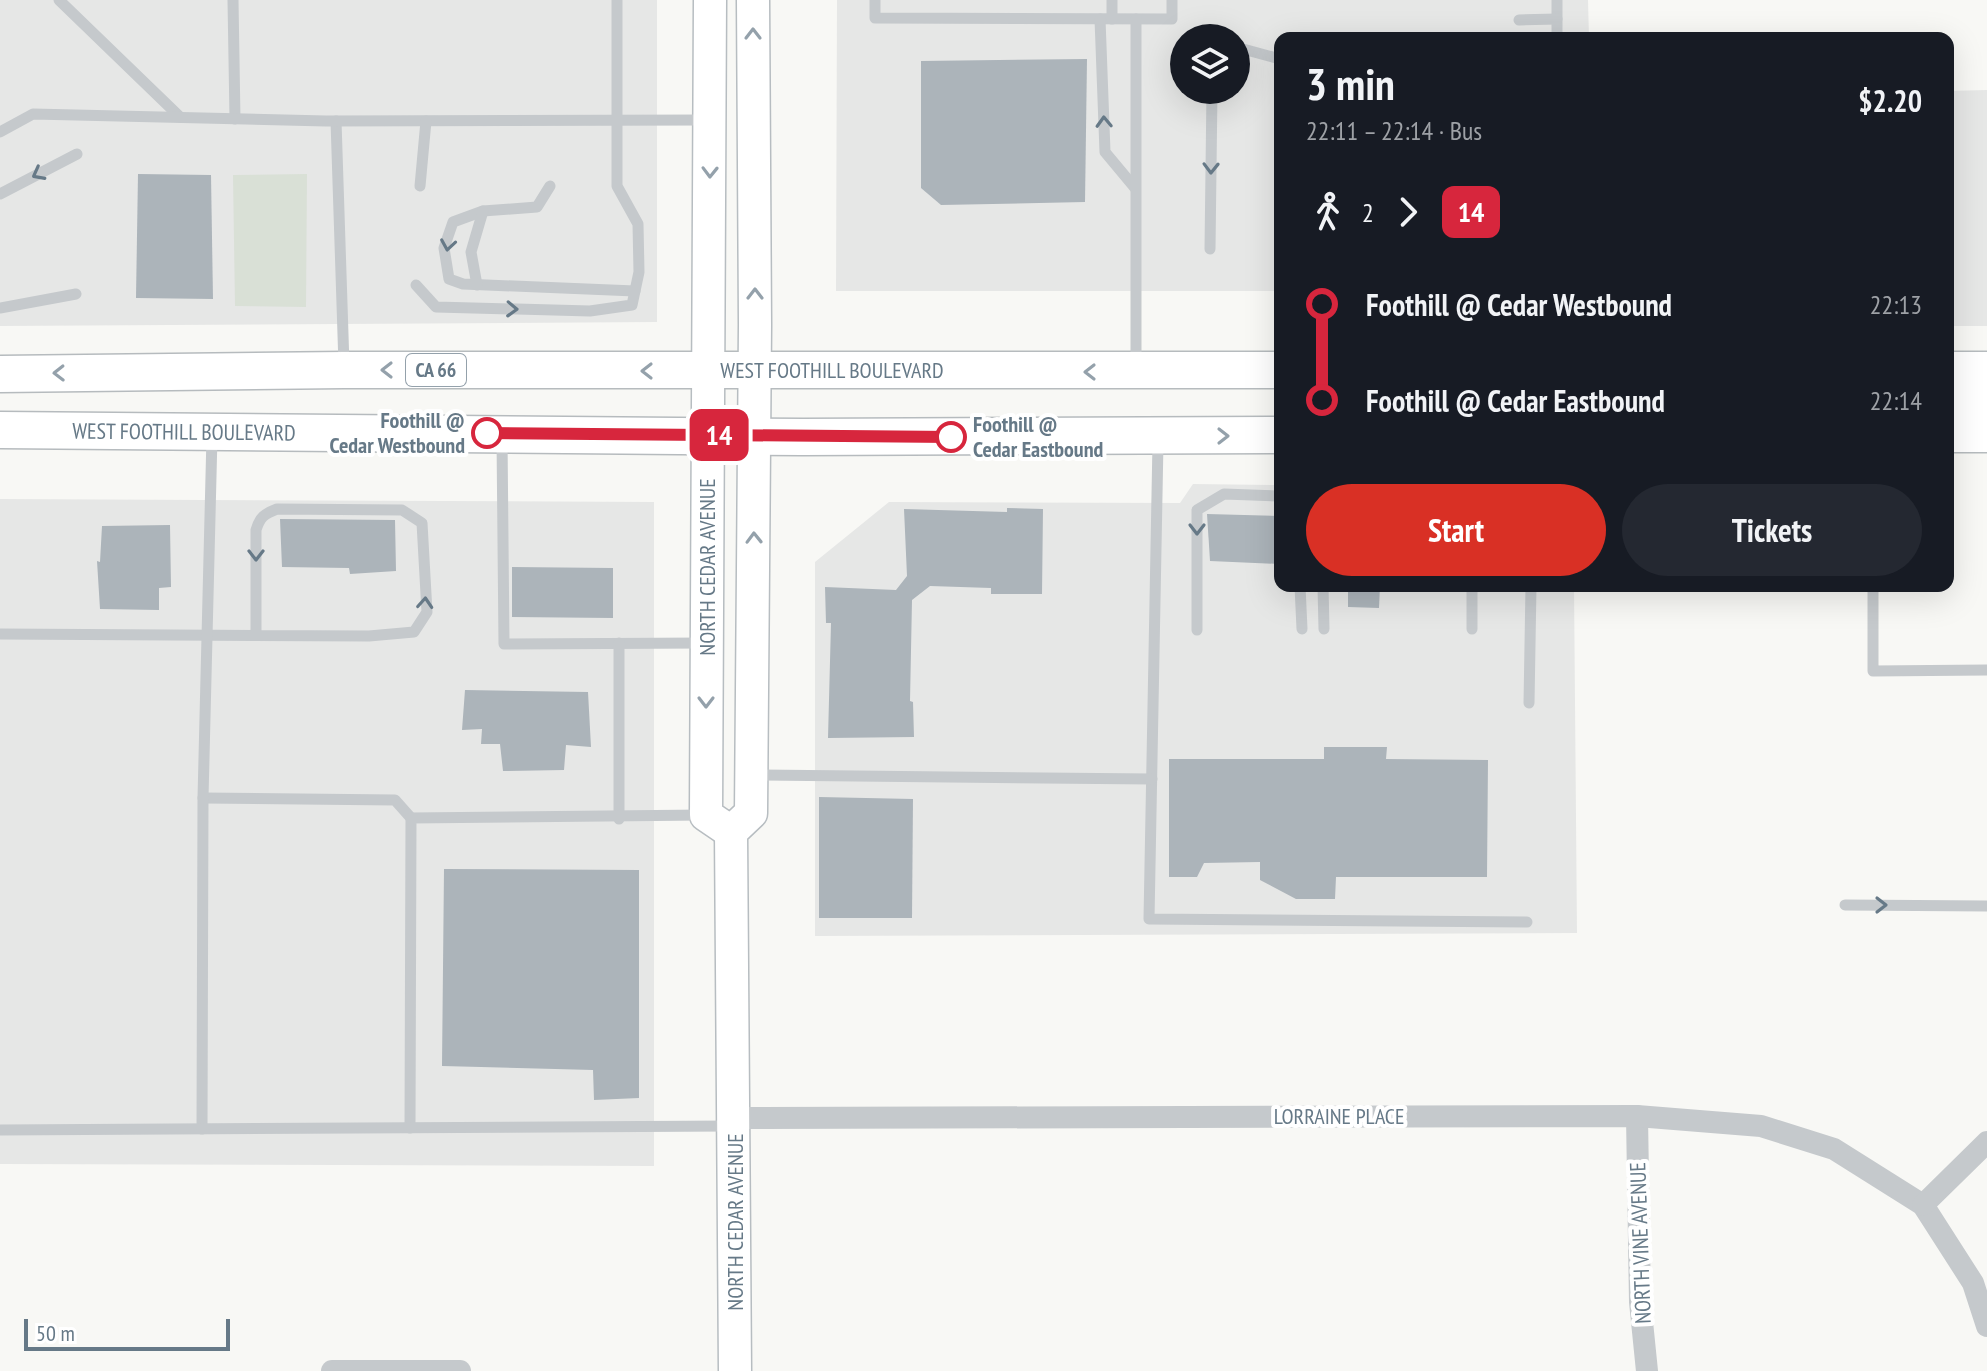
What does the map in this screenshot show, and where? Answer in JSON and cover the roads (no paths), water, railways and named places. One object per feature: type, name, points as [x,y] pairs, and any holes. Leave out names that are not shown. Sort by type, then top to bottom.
[{"type":"main road","name":"NORTH CEDAR AVENUE","points":[[710,0],[707,643],[735,1122],[735,1371]]},
{"type":"main road","name":"NORTH CEDAR AVENUE","points":[[718,824],[751,813],[753,0]]},
{"type":"main road","name":"WEST FOOTHILL BOULEVARD","points":[[0,374],[344,370],[1274,370]]},
{"type":"main road","points":[[1954,370],[1987,370]]},
{"type":"main road","points":[[1954,404],[1985,400],[1987,396]]},
{"type":"main road","name":"WEST FOOTHILL BOULEVARD","points":[[0,430],[1274,435]]},
{"type":"main road","points":[[1954,434],[1987,434]]},
{"type":"street","name":"LORRAINE PLACE","points":[[735,1122],[1637,1116],[1761,1126],[1834,1149],[1923,1205]]},
{"type":"street","name":"NORTH VINE AVENUE","points":[[1637,1116],[1640,1302],[1647,1371]]},
{"type":"street","points":[[1987,1142],[1923,1205],[1973,1283],[1987,1326]]},
{"type":"street","points":[[332,1371],[460,1371]]},
{"type":"lane","points":[[59,0],[180,117]]},
{"type":"lane","points":[[233,0],[235,119]]},
{"type":"lane","points":[[416,285],[436,307],[590,311],[632,305],[639,272],[638,224],[617,186],[617,0]]},
{"type":"lane","points":[[875,0],[875,18],[1106,19],[1172,19],[1172,0]]},
{"type":"lane","points":[[1112,0],[1106,19],[1105,152],[1136,189]]},
{"type":"lane","points":[[1557,0],[1557,32]]},
{"type":"lane","points":[[1136,19],[1136,372]]},
{"type":"lane","points":[[1519,20],[1557,19]]},
{"type":"lane","points":[[1250,51],[1274,57]]},
{"type":"lane","points":[[1210,249],[1212,104]]},
{"type":"lane","points":[[0,132],[33,114],[336,121],[710,120]]},
{"type":"lane","points":[[336,121],[344,370]]},
{"type":"lane","points":[[420,186],[426,121]]},
{"type":"lane","points":[[0,194],[77,154]]},
{"type":"lane","points":[[550,186],[537,207],[483,211],[453,222],[444,248],[449,279],[477,285],[635,291]]},
{"type":"lane","points":[[477,285],[471,252],[483,211]]},
{"type":"lane","points":[[0,308],[76,294]]},
{"type":"lane","points":[[202,1129],[203,798],[213,431]]},
{"type":"lane","points":[[502,433],[504,644],[707,643]]},
{"type":"lane","points":[[1158,436],[1149,919],[1527,922]]},
{"type":"lane","points":[[1197,630],[1197,510],[1224,494],[1274,496]]},
{"type":"lane","points":[[0,634],[369,636],[414,632],[427,612],[425,530],[413,514],[402,510],[277,509],[260,518],[256,530],[256,635]]},
{"type":"lane","points":[[1300,592],[1302,629]]},
{"type":"lane","points":[[1323,592],[1324,629]]},
{"type":"lane","points":[[1472,592],[1472,629]]},
{"type":"lane","points":[[1529,703],[1531,592]]},
{"type":"lane","points":[[1873,592],[1873,671],[1987,670]]},
{"type":"lane","points":[[619,643],[619,819]]},
{"type":"lane","points":[[752,775],[1152,779]]},
{"type":"lane","points":[[203,798],[395,800],[411,818],[410,1128]]},
{"type":"lane","points":[[411,818],[619,819],[718,824]]},
{"type":"lane","points":[[1845,905],[1987,906]]},
{"type":"lane","points":[[0,1130],[410,1128],[735,1122]]},
{"type":"place","name":"Foothill @ Cedar Westbound","points":[[487,433]]},
{"type":"place","name":"Foothill @ Cedar Eastbound","points":[[951,437]]}]
